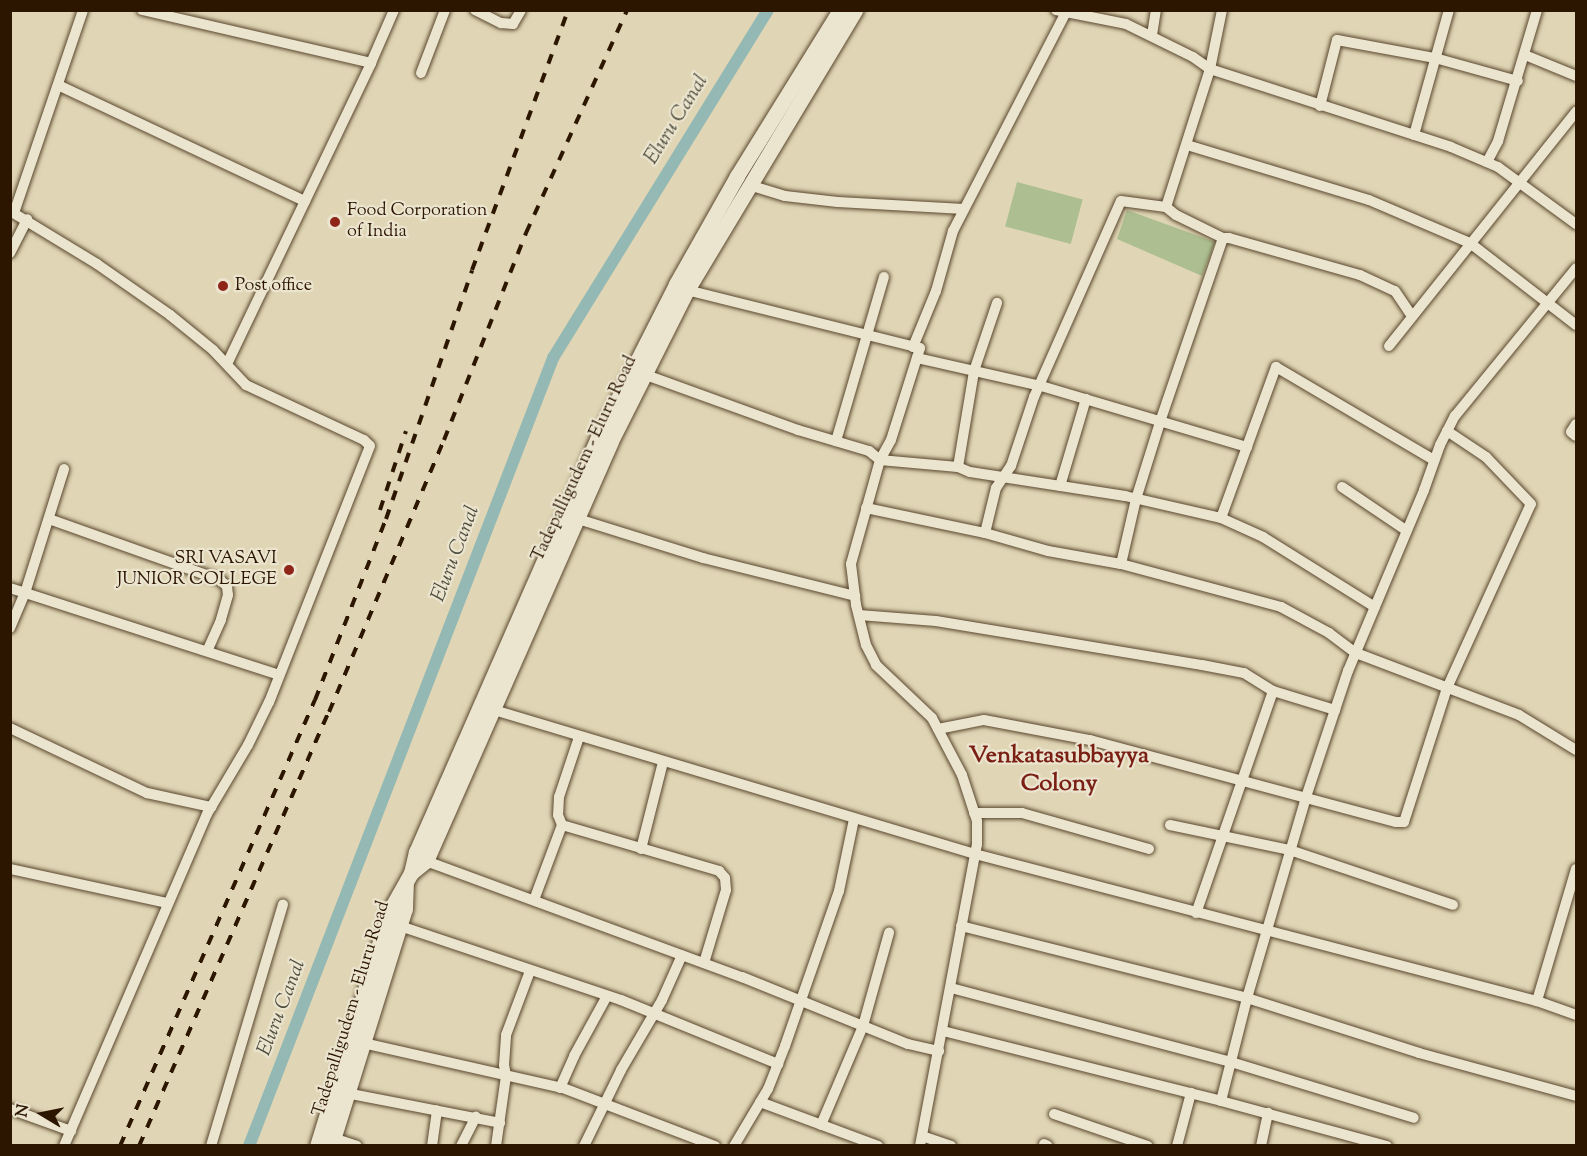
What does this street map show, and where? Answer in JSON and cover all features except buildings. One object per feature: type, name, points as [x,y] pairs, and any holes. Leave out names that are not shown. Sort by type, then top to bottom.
[{"type":"main road","name":"Tadepalligudem - Eluru Road","points":[[317,1146],[376,947],[618,397],[676,284],[737,176],[840,10]]},
{"type":"main road","name":"Tadepalligudem - Eluru Road","points":[[332,1142],[405,909],[405,883],[426,861],[494,711],[610,443],[687,290],[855,10]]},
{"type":"street","points":[[64,1146],[167,903],[211,807],[248,745],[279,675],[370,446],[364,440],[246,385],[227,364],[170,315],[27,219],[12,212],[83,10]]},
{"type":"street","points":[[142,10],[371,63]]},
{"type":"street","points":[[227,364],[371,63],[394,10]]},
{"type":"street","points":[[420,73],[445,10]]},
{"type":"street","points":[[475,10],[501,24],[513,24],[521,10]]},
{"type":"street","points":[[1152,35],[1156,10]]},
{"type":"street","points":[[1166,207],[1210,69],[1222,10]]},
{"type":"street","points":[[1414,135],[1449,10]]},
{"type":"street","points":[[1487,162],[1498,141],[1518,81],[1537,10]]},
{"type":"street","points":[[913,347],[936,291],[953,231],[1061,11],[1126,24],[1152,35],[1210,69],[1414,135],[1487,162],[1519,182],[1576,224]]},
{"type":"street","points":[[1320,106],[1337,39],[1435,57],[1518,81]]},
{"type":"street","points":[[1526,56],[1576,76]]},
{"type":"street","points":[[58,85],[305,201]]},
{"type":"street","points":[[1389,346],[1576,112]]},
{"type":"street","points":[[1187,145],[1369,200],[1470,243],[1547,305],[1576,325]]},
{"type":"street","points":[[749,185],[785,196],[838,202],[964,209]]},
{"type":"street","points":[[985,533],[996,488],[1011,466],[1034,397],[1041,386],[1121,201],[1166,207],[1176,215],[1223,238],[1360,275],[1395,291],[1412,316]]},
{"type":"street","points":[[10,253],[27,219]]},
{"type":"street","points":[[1121,564],[1137,499],[1161,419],[1223,238]]},
{"type":"street","points":[[1221,1101],[1247,998],[1306,797],[1356,653],[1434,460],[1455,416],[1576,268]]},
{"type":"street","points":[[836,441],[884,277]]},
{"type":"street","points":[[687,290],[920,348],[891,440],[880,460],[851,564],[855,596],[866,645],[876,664],[932,718],[962,775],[977,821],[975,854],[921,1141],[951,1146]]},
{"type":"street","points":[[958,467],[974,371],[997,303]]},
{"type":"street","points":[[916,358],[1041,386],[1161,419],[1247,447]]},
{"type":"street","points":[[1221,518],[1276,367],[1434,460]]},
{"type":"street","points":[[646,375],[870,451],[880,460],[958,467],[970,472],[1137,499],[1221,518],[1263,537],[1375,607]]},
{"type":"street","points":[[1060,486],[1086,399]]},
{"type":"street","points":[[1576,424],[1571,432],[1576,436]]},
{"type":"street","points":[[938,729],[984,720],[1090,740],[1396,822],[1404,822],[1447,688],[1531,504],[1486,457],[1447,431]]},
{"type":"street","points":[[10,628],[25,593],[64,470]]},
{"type":"street","points":[[1342,487],[1407,531]]},
{"type":"street","points":[[866,508],[985,533],[1048,551],[1121,564],[1281,607],[1329,633],[1356,653],[1519,715],[1576,750]]},
{"type":"street","points":[[49,519],[219,580],[227,586],[228,595],[221,620],[207,651]]},
{"type":"street","points":[[578,519],[703,558],[855,596]]},
{"type":"street","points":[[10,588],[279,675]]},
{"type":"street","points":[[859,615],[936,621],[1202,664],[1244,673],[1273,691],[1335,710]]},
{"type":"street","points":[[1196,913],[1273,691]]},
{"type":"street","points":[[494,711],[975,854],[1537,1001],[1576,1015]]},
{"type":"street","points":[[10,728],[147,793],[211,807]]},
{"type":"street","points":[[534,900],[562,825],[558,815],[560,797],[579,737]]},
{"type":"street","points":[[641,849],[663,762]]},
{"type":"street","points":[[974,813],[1022,813],[1149,849]]},
{"type":"street","points":[[734,1146],[760,1102],[778,1064],[839,891],[854,819]]},
{"type":"street","points":[[562,825],[719,871],[726,878],[726,890],[704,963]]},
{"type":"street","points":[[1170,825],[1221,838],[1290,849],[1453,905]]},
{"type":"street","points":[[426,861],[704,963],[908,1044],[939,1051]]},
{"type":"street","points":[[10,869],[167,903]]},
{"type":"street","points":[[1537,1001],[1576,869]]},
{"type":"street","points":[[211,1146],[283,905]]},
{"type":"street","points":[[400,926],[654,1013],[778,1064]]},
{"type":"street","points":[[961,926],[1247,998],[1419,1053],[1576,1096]]},
{"type":"street","points":[[821,1125],[863,1026],[889,933]]},
{"type":"street","points":[[584,1146],[604,1102],[654,1013],[682,955]]},
{"type":"street","points":[[496,1146],[507,1076],[504,1065],[506,1035],[530,971]]},
{"type":"street","points":[[951,988],[1231,1062],[1414,1118]]},
{"type":"street","points":[[560,1088],[574,1056],[607,996]]},
{"type":"street","points":[[943,1031],[1191,1093],[1387,1146]]},
{"type":"street","points":[[363,1043],[560,1088],[604,1102],[715,1146]]},
{"type":"street","points":[[346,1093],[500,1122]]},
{"type":"street","points":[[1177,1146],[1191,1093]]},
{"type":"street","points":[[760,1102],[878,1146]]},
{"type":"street","points":[[10,1109],[70,1131]]},
{"type":"street","points":[[432,1146],[437,1110]]},
{"type":"street","points":[[1261,1146],[1268,1113]]},
{"type":"street","points":[[1054,1114],[1148,1146]]},
{"type":"street","points":[[461,1146],[476,1117]]},
{"type":"street","points":[[332,1142],[357,1146]]},
{"type":"green space","points":[[1017,182],[1083,200],[1071,244],[1005,226]]},
{"type":"green space","points":[[1127,210],[1215,242],[1202,276],[1117,239]]},
{"type":"waterway","name":"Eluru Canal","points":[[249,1146],[553,358],[768,10]]},
{"type":"railway","points":[[120,1146],[315,700],[386,519],[472,270],[568,10]]},
{"type":"railway","points":[[139,1146],[329,712],[444,440],[526,233],[627,10]]},
{"type":"railway","points":[[380,510],[406,431]]},
{"type":"place","name":"Food Corporation of India","points":[[335,222]]},
{"type":"place","name":"Post office","points":[[223,286]]},
{"type":"place","name":"SRI VASAVI JUNIOR COLLEGE","points":[[289,570]]},
{"type":"district","name":"Venkatasubbayya Colony","points":[[1059,771]]}]
